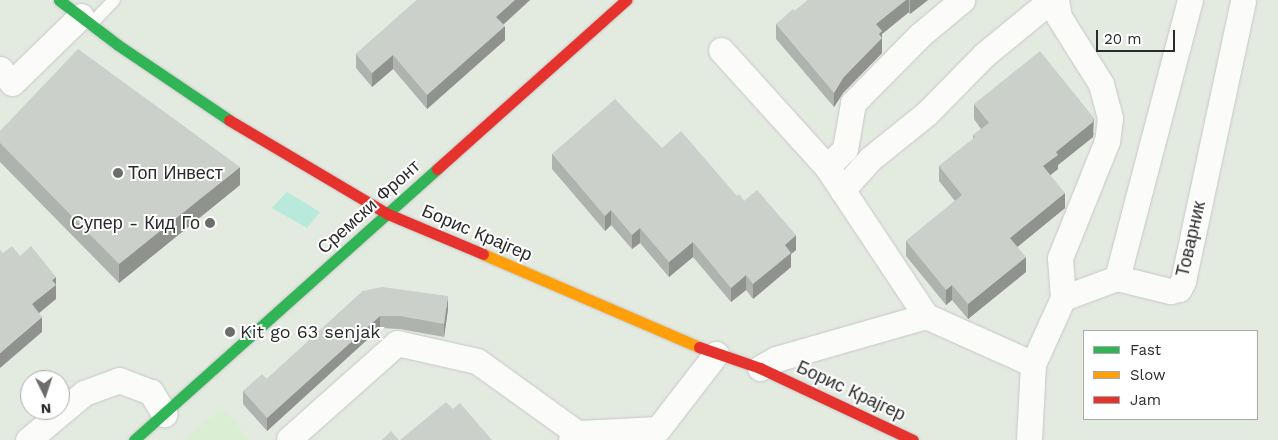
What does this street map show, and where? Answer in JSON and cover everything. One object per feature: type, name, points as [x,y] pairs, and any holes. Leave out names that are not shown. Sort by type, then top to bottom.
[{"type":"street","name":"Борис Крајгер","points":[[59,0],[244,130],[388,214],[716,354],[760,368],[913,440]]},
{"type":"street","name":"Сремски Фронт","points":[[134,440],[626,0]]},
{"type":"street","points":[[827,167],[845,149],[853,103],[920,35],[962,0]]},
{"type":"street","points":[[842,190],[870,159],[927,113],[984,55],[1051,0]]},
{"type":"street","points":[[1029,440],[1033,364],[1063,298],[1060,258],[1108,141],[1110,118],[1100,84],[1059,17],[1056,0]]},
{"type":"street","points":[[1063,298],[1117,278],[1190,0]]},
{"type":"street","name":"Товарник","points":[[1117,278],[1170,291],[1178,289],[1183,280],[1243,0]]},
{"type":"street","points":[[0,69],[12,83],[86,20]]},
{"type":"street","points":[[721,50],[827,167],[926,316],[1033,364]]},
{"type":"street","points":[[760,368],[776,359],[926,316]]},
{"type":"street","points":[[1002,350],[1043,341]]},
{"type":"street","points":[[289,439],[397,343],[476,361],[579,438],[658,429],[716,354]]},
{"type":"street","points":[[28,440],[84,393],[119,380],[150,392],[164,414]]},
{"type":"lane","points":[[86,20],[114,0]]},
{"type":"shaded area","points":[[287,192],[320,212],[307,228],[272,208]]},
{"type":"shaded area","points":[[222,408],[250,440],[184,440]]},
{"type":"building","points":[[417,0],[515,0],[496,17],[505,26],[427,95],[393,55],[372,73],[356,54]]},
{"type":"building","points":[[808,0],[906,0],[876,24],[882,31],[879,34],[882,38],[843,78],[834,93],[776,24],[793,9],[795,11]]},
{"type":"building","name":"Топ Инвест","points":[[78,49],[240,167],[119,264],[0,143],[0,131]]},
{"type":"building","points":[[1040,51],[1094,118],[1093,122],[1056,152],[1058,155],[1043,166],[1065,193],[1010,238],[1026,257],[968,304],[952,285],[946,290],[906,241],[962,195],[939,166],[989,123],[974,104]]},
{"type":"building","points":[[615,99],[662,148],[681,131],[737,196],[739,194],[744,201],[757,190],[796,235],[785,245],[791,253],[753,284],[746,275],[731,288],[693,242],[669,262],[640,228],[632,235],[611,210],[605,216],[552,154]]},
{"type":"building","points":[[12,246],[20,256],[31,246],[56,277],[52,280],[56,285],[32,304],[42,317],[0,353],[0,250],[3,253]]},
{"type":"building","points":[[382,287],[448,296],[444,324],[400,316],[380,316],[267,418],[243,391],[262,374],[267,379],[363,291]]},
{"type":"building","points":[[446,402],[453,409],[460,403],[492,440],[400,440]]},
{"type":"building","points":[[391,431],[399,440],[382,440]]},
{"type":"traffic: fast","points":[[59,0],[118,45],[229,120]]},
{"type":"traffic: fast","points":[[134,440],[437,169]]},
{"type":"traffic: slow","points":[[483,254],[699,347]]},
{"type":"traffic: jam","points":[[437,169],[626,0]]},
{"type":"traffic: jam","points":[[229,120],[388,214],[483,254]]},
{"type":"traffic: jam","points":[[699,347],[760,368],[913,440]]},
{"type":"place","name":"Топ Инвест","points":[[118,173]]},
{"type":"place","name":"Супер - Кид Го","points":[[210,223]]},
{"type":"place","name":"Kit go 63 senjak","points":[[230,332]]}]
